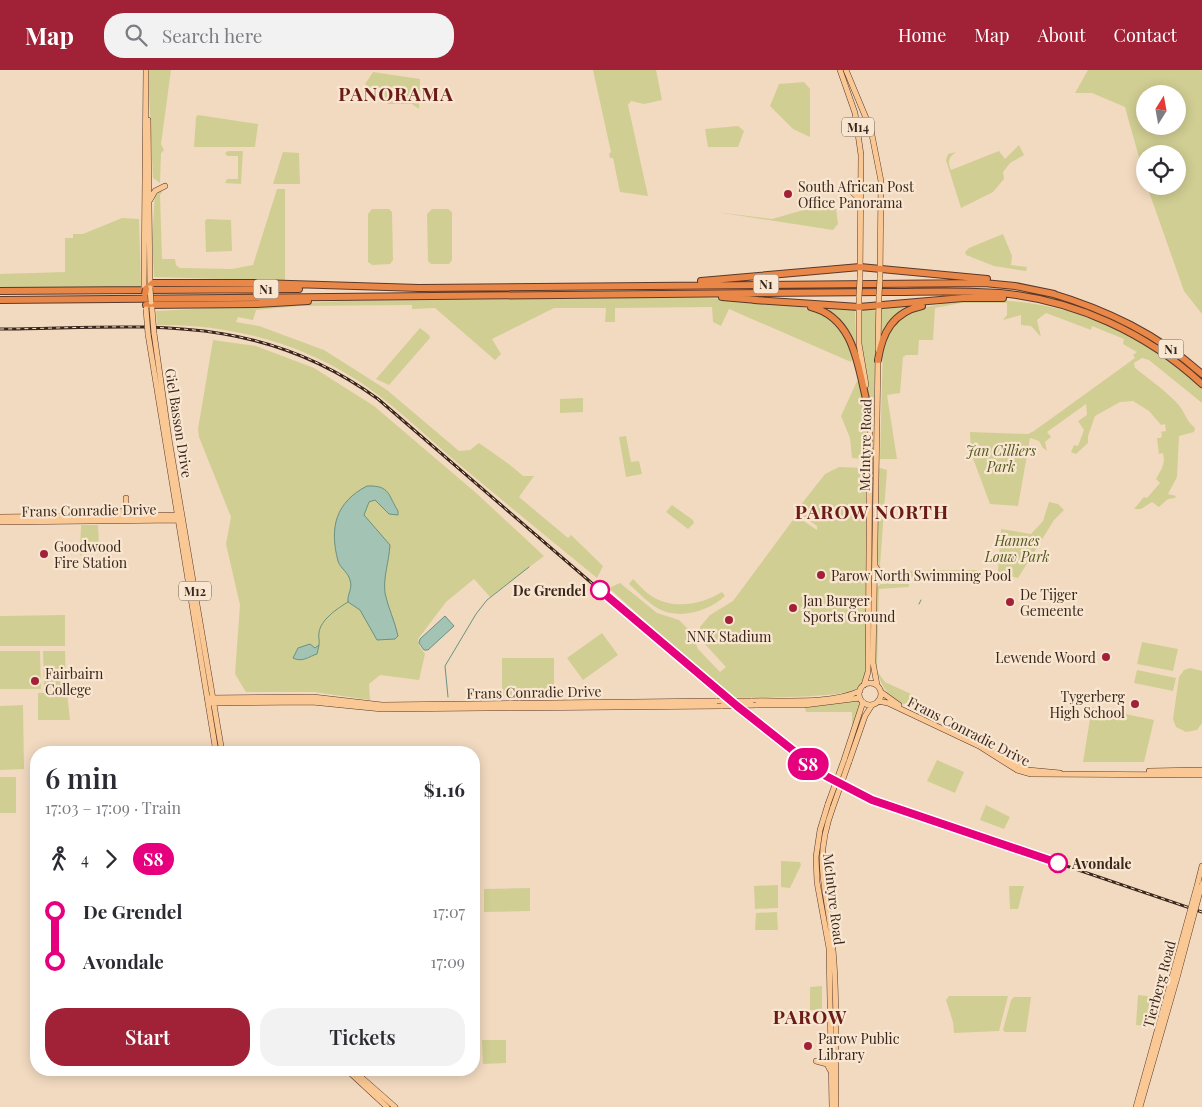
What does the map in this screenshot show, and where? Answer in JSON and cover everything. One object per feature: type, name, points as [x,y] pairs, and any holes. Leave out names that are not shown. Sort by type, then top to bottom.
[{"type":"highway","points":[[650,285],[860,267],[880,267],[1004,282],[1054,294]]},
{"type":"highway","points":[[147,289],[269,283],[406,287]]},
{"type":"highway","name":"N1","points":[[0,291],[984,283],[1015,286],[1054,294],[1096,308],[1138,328],[1172,349],[1202,374]]},
{"type":"highway","name":"N1","points":[[0,300],[985,292],[1054,303],[1094,316],[1135,335],[1172,359],[1202,384]]},
{"type":"highway","points":[[646,294],[859,307],[962,298],[1008,298],[1054,303]]},
{"type":"highway","points":[[149,305],[273,304],[344,297]]},
{"type":"highway","points":[[878,360],[884,333],[899,316],[916,307],[962,298]]},
{"type":"highway","points":[[754,300],[812,307],[835,318],[850,338],[868,407]]},
{"type":"main road","name":"Giel Basson Drive","points":[[146,70],[147,289],[180,518]]},
{"type":"main road","name":"M14","points":[[840,70],[855,113],[859,135],[862,202],[860,267]]},
{"type":"main road","name":"M14","points":[[846,70],[871,130],[876,153],[881,190],[880,267]]},
{"type":"main road","name":"Giel Basson Drive","points":[[146,94],[150,162],[147,289]]},
{"type":"main road","points":[[149,202],[155,191],[165,186]]},
{"type":"main road","points":[[853,193],[858,195],[862,202]]},
{"type":"main road","name":"McIntyre Road","points":[[860,267],[859,344],[868,407],[869,636],[868,672],[864,685]]},
{"type":"main road","name":"McIntyre Road","points":[[877,685],[873,663],[880,267]]},
{"type":"main road","name":"Giel Basson Drive","points":[[149,305],[148,334],[210,700],[215,746]]},
{"type":"main road","points":[[110,516],[125,511],[126,498]]},
{"type":"main road","name":"Frans Conradie Drive","points":[[0,517],[110,516],[180,518]]},
{"type":"main road","name":"Frans Conradie Drive","points":[[0,522],[180,518]]},
{"type":"main road","points":[[875,562],[878,574],[887,580]]},
{"type":"main road","points":[[864,685],[871,683],[877,685]]},
{"type":"main road","name":"M14","points":[[860,691],[864,685]]},
{"type":"main road","name":"M14","points":[[877,685],[881,692]]},
{"type":"main road","points":[[860,691],[862,700],[872,704],[878,701],[881,692]]},
{"type":"main road","name":"Frans Conradie Drive","points":[[210,700],[313,696],[382,705],[750,701],[815,699],[846,696],[860,691]]},
{"type":"main road","name":"Frans Conradie Drive","points":[[881,692],[894,703],[978,742],[1028,770],[1070,773],[1202,770]]},
{"type":"main road","name":"Giel Basson Drive","points":[[210,700],[221,746]]},
{"type":"main road","name":"Frans Conradie Drive","points":[[210,700],[307,701],[382,710],[804,705],[862,700]]},
{"type":"main road","name":"McIntyre Road","points":[[846,761],[862,700]]},
{"type":"main road","name":"Frans Conradie Drive","points":[[878,701],[968,741],[1017,770],[1031,774],[1202,774]]},
{"type":"main road","name":"McIntyre Road","points":[[832,1107],[829,948],[818,882],[816,857],[820,830],[846,761],[872,704]]},
{"type":"main road","points":[[1186,775],[1202,779]]},
{"type":"main road","name":"McIntyre Road","points":[[830,806],[822,840],[821,865],[833,950],[836,1107]]},
{"type":"main road","name":"Tierberg Road","points":[[1140,1107],[1202,868]]},
{"type":"main road","name":"Tierberg Road","points":[[1136,1107],[1202,884]]},
{"type":"main road","points":[[816,1060],[827,1064],[832,1076]]},
{"type":"main road","points":[[353,1076],[387,1107]]},
{"type":"main road","points":[[360,1076],[395,1107]]},
{"type":"green space","points":[[148,70],[171,70],[161,144],[164,150],[161,153],[160,183],[153,178]]},
{"type":"green space","points":[[593,70],[656,70],[662,100],[644,104],[631,101],[628,105],[648,196],[620,192],[613,158],[610,158],[609,154],[611,152]]},
{"type":"green space","points":[[1088,70],[1202,70],[1202,314],[1184,291],[1150,195],[1186,195],[1186,145],[1136,145],[1136,147],[1125,107],[1092,93],[1075,93]]},
{"type":"green space","points":[[373,72],[420,79],[419,109],[412,104],[388,104],[365,84]]},
{"type":"green space","points":[[804,82],[810,89],[810,137],[793,129],[770,106],[779,84]]},
{"type":"green space","points":[[198,115],[258,124],[255,147],[194,147],[196,117]]},
{"type":"green space","points":[[738,126],[744,131],[738,147],[708,147],[705,129]]},
{"type":"green space","points":[[1019,145],[1024,155],[1010,163],[1003,172],[1004,179],[993,192],[961,208],[946,160],[948,154],[956,152],[949,160],[951,170],[999,151],[1005,159]]},
{"type":"green space","points":[[228,151],[243,151],[241,184],[225,183],[227,179],[238,179],[238,156],[227,156],[225,153]]},
{"type":"green space","points":[[283,152],[299,153],[300,184],[273,184]]},
{"type":"green space","points":[[277,189],[285,189],[285,281],[154,277],[152,238],[155,193],[163,191],[160,195],[162,259],[175,259],[176,265],[180,268],[232,269],[253,265]]},
{"type":"green space","points":[[835,201],[838,224],[833,230],[716,212],[772,219]]},
{"type":"green space","points":[[372,209],[389,209],[392,212],[393,260],[390,264],[372,265],[368,262],[368,214]]},
{"type":"green space","points":[[432,209],[448,209],[452,212],[452,260],[449,264],[431,264],[428,261],[427,214]]},
{"type":"green space","points":[[122,218],[139,219],[141,288],[0,288],[0,274],[65,272],[65,238],[73,238],[73,234],[83,234]]},
{"type":"green space","points":[[207,219],[231,220],[232,251],[206,252],[205,221]]},
{"type":"green space","points":[[1003,234],[1012,256],[1011,265],[1027,267],[1026,271],[994,266],[966,255],[965,252],[969,248]]},
{"type":"green space","points":[[702,298],[763,301],[814,311],[835,322],[842,331],[853,358],[851,362],[729,309],[721,326],[713,322],[712,307],[615,308],[615,322],[605,322],[606,308],[554,308],[492,339],[501,354],[495,360],[435,308],[412,309],[412,305],[300,306],[256,310],[253,320],[238,317],[236,322],[259,326],[324,350],[387,390],[459,451],[470,450],[479,443],[523,476],[534,476],[519,497],[568,538],[571,535],[603,566],[597,578],[392,406],[357,380],[304,352],[247,334],[187,326],[157,325],[156,311],[343,301]]},
{"type":"green space","name":"Jan Cilliers Park","points":[[992,300],[1023,302],[1052,307],[1079,314],[1105,324],[1155,351],[1202,387],[1202,403],[1149,360],[1142,358],[1134,363],[1135,368],[1177,403],[1195,428],[1194,432],[1179,436],[1177,477],[1168,494],[1176,496],[1175,498],[1168,499],[1159,507],[1152,502],[1141,509],[1134,509],[1160,483],[1156,479],[1162,468],[1164,457],[1163,453],[1159,454],[1157,438],[1161,438],[1162,433],[1160,432],[1166,431],[1165,424],[1161,425],[1149,411],[1133,401],[1120,402],[1095,416],[1088,436],[1088,443],[1076,454],[1071,452],[1074,445],[1078,446],[1084,430],[1078,421],[1087,415],[1086,404],[1047,432],[1051,437],[1045,442],[1047,451],[1039,441],[1030,438],[1018,506],[990,504],[971,453],[970,432],[1028,434],[1135,358],[1133,355],[1137,352],[1123,344],[1124,339],[1092,326],[1091,330],[1046,313],[1037,320],[1041,337],[1031,326],[1021,325],[1021,315],[1003,320],[1007,315],[1007,303],[961,303],[935,308],[933,340],[919,340],[918,355],[906,355],[903,357],[900,393],[887,395],[897,459],[880,459],[883,342],[899,318],[921,308],[952,302]]},
{"type":"green space","points":[[916,305],[882,336],[881,336],[882,308]]},
{"type":"green space","points":[[816,306],[855,310],[856,341],[863,377],[854,344],[844,326],[837,318]]},
{"type":"green space","points":[[865,309],[873,309],[877,313],[872,458],[872,418],[862,351],[861,313]]},
{"type":"green space","points":[[420,328],[430,338],[389,385],[376,379]]},
{"type":"green space","points":[[213,340],[256,346],[314,368],[374,406],[475,492],[544,556],[490,597],[474,579],[446,602],[418,639],[419,645],[425,654],[419,680],[380,675],[369,684],[370,700],[314,692],[246,692],[235,674],[240,605],[226,544],[231,517],[199,437],[198,429]]},
{"type":"green space","points":[[857,381],[860,383],[866,413],[866,457],[863,459],[852,458],[850,438],[841,416]]},
{"type":"green space","points":[[583,398],[583,412],[560,413],[560,399]]},
{"type":"green space","points":[[626,436],[631,462],[639,461],[642,474],[626,477],[619,437]]},
{"type":"green space","name":"Jan Burger Sports Ground","points":[[839,467],[864,468],[866,470],[866,671],[858,688],[849,692],[817,696],[731,698],[609,588],[620,583],[657,613],[679,620],[691,632],[698,649],[720,672],[726,667],[703,642],[700,627],[710,615],[733,601],[796,516],[817,530],[817,526],[796,511],[825,474]]},
{"type":"green space","points":[[880,468],[887,470],[880,566],[883,571],[977,570],[979,575],[888,578],[882,575],[877,553],[876,525],[877,471]]},
{"type":"green space","name":"Hannes Louw Park","points":[[1049,502],[1058,504],[1064,510],[1054,520],[1018,578],[1002,574],[984,574],[983,571],[998,571],[1001,529],[1031,534],[1043,521]]},
{"type":"green space","points":[[672,505],[693,520],[694,523],[688,529],[666,512]]},
{"type":"green space","points":[[81,525],[98,525],[99,546],[82,546],[82,555],[80,555]]},
{"type":"green space","points":[[633,579],[650,595],[670,603],[688,604],[706,600],[722,592],[725,596],[703,610],[676,614],[659,609],[651,604],[629,584]]},
{"type":"green space","points":[[881,584],[909,584],[909,587],[879,589],[877,669],[874,637],[877,587]]},
{"type":"green space","points":[[65,615],[65,646],[0,646],[0,616]]},
{"type":"green space","points":[[602,633],[618,655],[583,680],[567,658]]},
{"type":"green space","points":[[1142,642],[1178,649],[1173,671],[1137,664]]},
{"type":"green space","points":[[0,651],[40,651],[41,689],[0,689]]},
{"type":"green space","points":[[43,651],[65,651],[66,687],[44,688]]},
{"type":"green space","points":[[502,658],[554,658],[554,696],[502,696]]},
{"type":"green space","points":[[1190,668],[1202,671],[1202,723],[1197,730],[1186,732],[1176,727],[1173,719],[1179,677],[1184,670]]},
{"type":"green space","points":[[1137,670],[1176,678],[1173,691],[1134,683]]},
{"type":"green space","points":[[877,672],[885,682],[913,695],[907,705],[893,698],[883,686]]},
{"type":"green space","points":[[67,692],[70,720],[38,720],[38,693]]},
{"type":"green space","points":[[854,700],[858,701],[860,708],[843,754],[852,728],[852,712],[806,712],[805,708]]},
{"type":"green space","points":[[23,705],[24,769],[0,770],[0,706]]},
{"type":"green space","points":[[1092,707],[1154,720],[1144,762],[1083,762]]},
{"type":"green space","points":[[937,760],[964,772],[955,793],[927,781]]},
{"type":"green space","points":[[0,777],[16,777],[16,813],[0,813]]},
{"type":"green space","points":[[986,805],[1010,817],[1004,829],[980,820]]},
{"type":"green space","points":[[781,861],[800,862],[801,865],[790,888],[781,887]]},
{"type":"green space","points":[[778,885],[778,908],[755,909],[754,886]]},
{"type":"green space","points":[[1009,886],[1024,886],[1018,909],[1010,909]]},
{"type":"green space","points":[[530,888],[530,911],[484,912],[484,889]]},
{"type":"green space","points":[[777,912],[778,930],[755,930],[756,913]]},
{"type":"green space","points":[[822,986],[822,1010],[810,1010],[810,987]]},
{"type":"green space","points":[[1138,995],[1156,997],[1153,1027],[1136,1025]]},
{"type":"green space","points":[[949,996],[1008,996],[999,1031],[954,1033],[953,1022],[946,1000]]},
{"type":"green space","points":[[1014,997],[1031,997],[1026,1032],[1005,1032],[1003,1030],[1011,1000]]},
{"type":"green space","points":[[482,1040],[506,1040],[506,1063],[483,1064]]},
{"type":"shaded area","points":[[367,486],[384,489],[398,511],[398,515],[389,514],[375,500],[369,502],[364,515],[390,545],[385,575],[385,593],[398,636],[395,639],[377,640],[360,610],[348,602],[351,586],[350,580],[338,561],[335,549],[335,527],[342,508],[356,492]]},
{"type":"shaded area","points":[[445,616],[454,626],[428,650],[424,650],[419,643],[420,639]]},
{"type":"shaded area","points":[[310,644],[315,648],[319,645],[317,654],[303,659],[293,658],[298,648]]},
{"type":"waterway","points":[[448,697],[445,666],[476,614],[487,600],[529,567]]},
{"type":"waterway","points":[[919,604],[921,600]]},
{"type":"waterway","points":[[319,645],[320,628],[330,615],[348,602]]},
{"type":"railway","points":[[0,329],[150,327],[196,330],[242,337],[287,350],[332,370],[378,399],[666,647],[796,755],[834,781],[872,800],[1202,912]]},
{"type":"train","name":"S8","points":[[600,590],[796,755],[824,775],[872,800],[1058,863]]},
{"type":"place","name":"South African Post Office Panorama","points":[[788,194]]},
{"type":"place","name":"Goodwood Fire Station","points":[[44,554]]},
{"type":"place","name":"Parow North Swimming Pool","points":[[821,575]]},
{"type":"place","name":"De Grendel","points":[[600,590]]},
{"type":"place","name":"De Tijger Gemeente","points":[[1010,602]]},
{"type":"place","name":"Jan Burger Sports Ground","points":[[793,608]]},
{"type":"place","name":"NNK Stadium","points":[[729,620]]},
{"type":"place","name":"Lewende Woord","points":[[1106,657]]},
{"type":"place","name":"Fairbairn College","points":[[35,681]]},
{"type":"place","name":"Tygerberg High School","points":[[1135,704]]},
{"type":"place","name":"Avondale","points":[[1058,863]]},
{"type":"place","name":"Parow Public Library","points":[[808,1046]]},
{"type":"district","name":"PANORAMA","points":[[396,93]]},
{"type":"district","name":"PAROW NORTH","points":[[872,511]]},
{"type":"district","name":"PAROW","points":[[810,1016]]}]
